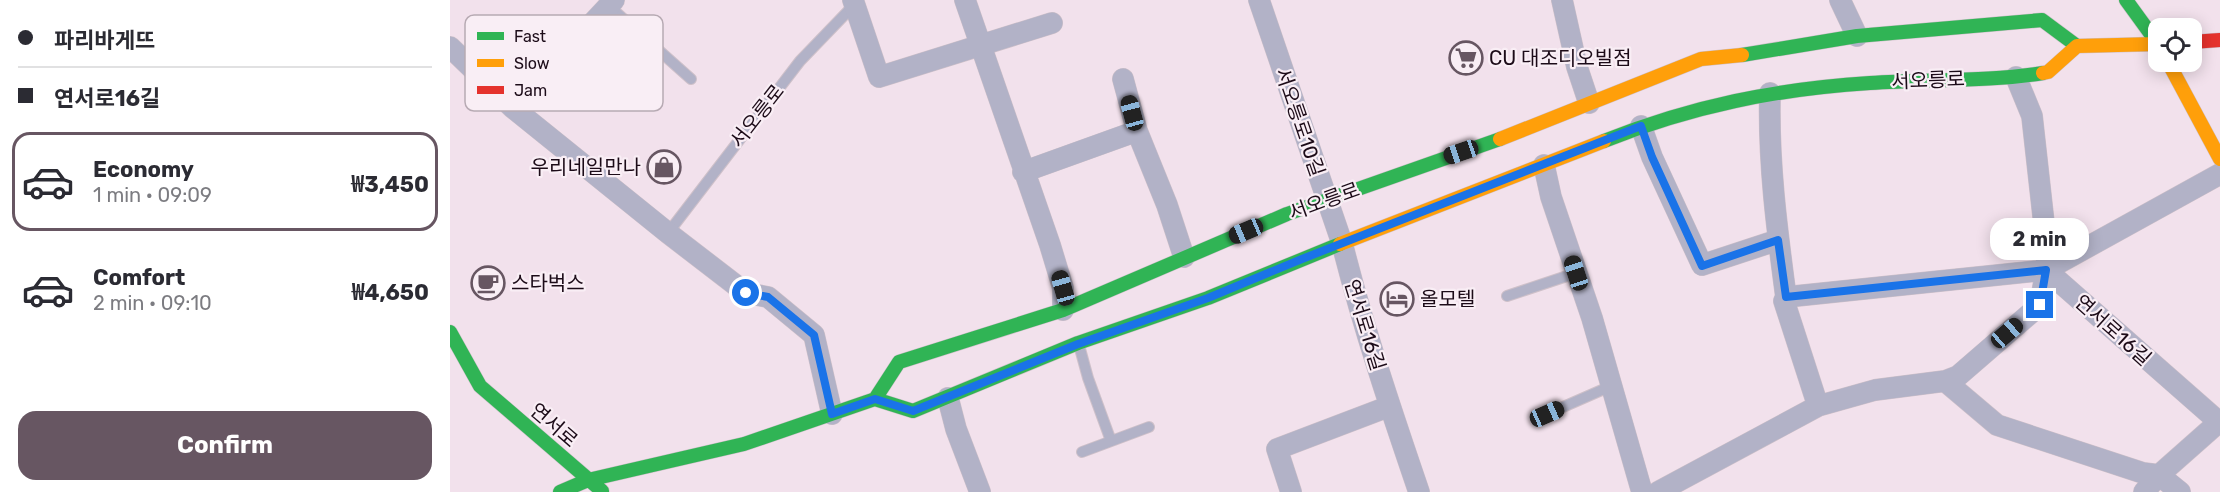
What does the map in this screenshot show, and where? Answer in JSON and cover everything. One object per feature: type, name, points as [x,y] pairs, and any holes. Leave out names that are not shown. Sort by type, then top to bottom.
[{"type":"main road","points":[[2126,0],[2148,30]]},
{"type":"main road","name":"서오릉로","points":[[2042,20],[2077,46],[2048,72],[2016,76],[1870,82],[1770,93],[1715,104],[1641,126],[1208,298],[1078,344],[913,411],[875,399],[899,362],[1063,310],[1184,257],[1327,199],[1529,129],[1589,103],[1701,59],[1764,53],[1857,36],[2042,20]]},
{"type":"main road","points":[[2202,41],[2220,40]]},
{"type":"main road","points":[[2077,46],[2148,44]]},
{"type":"main road","points":[[2173,72],[2220,159]]},
{"type":"main road","name":"연서로","points":[[450,332],[480,386],[603,492]]},
{"type":"main road","points":[[460,384],[480,386]]},
{"type":"main road","points":[[560,492],[588,480],[744,444],[875,399]]},
{"type":"street","points":[[965,0],[1063,288],[1063,310]]},
{"type":"street","name":"서오릉로10길","points":[[1259,0],[1342,243]]},
{"type":"street","points":[[1562,0],[1577,67],[1589,103]]},
{"type":"street","points":[[1840,0],[1857,36]]},
{"type":"street","name":"서오릉로","points":[[853,2],[879,77],[1052,23]]},
{"type":"street","points":[[601,15],[612,3]]},
{"type":"street","points":[[450,48],[465,62]]},
{"type":"street","points":[[1659,492],[1818,406],[1875,390],[1945,381],[1958,376],[2040,305],[2047,251],[2032,116],[2016,76]]},
{"type":"street","points":[[1123,79],[1137,130],[1167,205],[1184,257]]},
{"type":"street","points":[[1770,93],[1769,118],[1783,311],[1818,406]]},
{"type":"street","points":[[517,111],[746,293],[768,297],[814,335],[832,414]]},
{"type":"street","points":[[1641,126],[1652,157],[1702,266],[1778,240]]},
{"type":"street","points":[[1023,172],[1137,130]]},
{"type":"street","points":[[1544,165],[1551,197],[1642,492]]},
{"type":"street","points":[[1783,311],[2046,270],[2220,174]]},
{"type":"street","name":"연서로16길","points":[[1342,243],[1350,277],[1419,492]]},
{"type":"street","name":"연서로16길","points":[[2046,270],[2219,422],[2144,492]]},
{"type":"street","points":[[1945,381],[1997,425],[2143,473],[2159,476],[2180,492]]},
{"type":"street","points":[[948,398],[956,429],[980,492]]},
{"type":"street","points":[[1291,492],[1276,449],[1390,406]]},
{"type":"lane","name":"서오릉로","points":[[668,233],[800,61],[853,2]]},
{"type":"lane","points":[[612,3],[624,15]]},
{"type":"lane","points":[[663,52],[691,79]]},
{"type":"lane","points":[[1507,296],[1576,273]]},
{"type":"lane","points":[[1078,344],[1111,441]]},
{"type":"lane","points":[[1547,414],[1611,386]]},
{"type":"lane","points":[[1082,452],[1149,427]]},
{"type":"traffic: fast","points":[[2126,0],[2148,30]]},
{"type":"traffic: fast","points":[[1742,55],[1857,36],[2042,20],[2077,46]]},
{"type":"traffic: fast","points":[[1604,141],[1669,118],[1768,95],[1870,83],[1979,79],[2043,73]]},
{"type":"traffic: fast","points":[[875,399],[899,362],[1063,310],[1287,214],[1500,139]]},
{"type":"traffic: fast","points":[[560,492],[588,480],[744,444],[875,399],[913,411],[1078,343],[1208,298],[1340,244]]},
{"type":"traffic: fast","points":[[450,332],[480,386],[602,491]]},
{"type":"traffic: slow","points":[[2043,73],[2048,72],[2077,46],[2148,44]]},
{"type":"traffic: slow","points":[[1500,139],[1701,59],[1742,55]]},
{"type":"traffic: slow","points":[[2173,72],[2220,159]]},
{"type":"traffic: slow","points":[[1340,244],[1604,141]]},
{"type":"traffic: jam","points":[[2202,41],[2220,40]]},
{"type":"place","name":"CU 대조디오빌점","points":[[1466,58]]},
{"type":"place","name":"우리네일만나","points":[[664,167]]},
{"type":"place","name":"스타벅스","points":[[488,283]]},
{"type":"place","name":"올모텔","points":[[1397,299]]},
{"type":"route","points":[[746,293],[768,297],[814,335],[832,414],[875,399],[913,411],[1078,344],[1208,298],[1641,126],[1652,157],[1702,266],[1778,240],[1786,297],[2046,270],[2040,305]]}]
